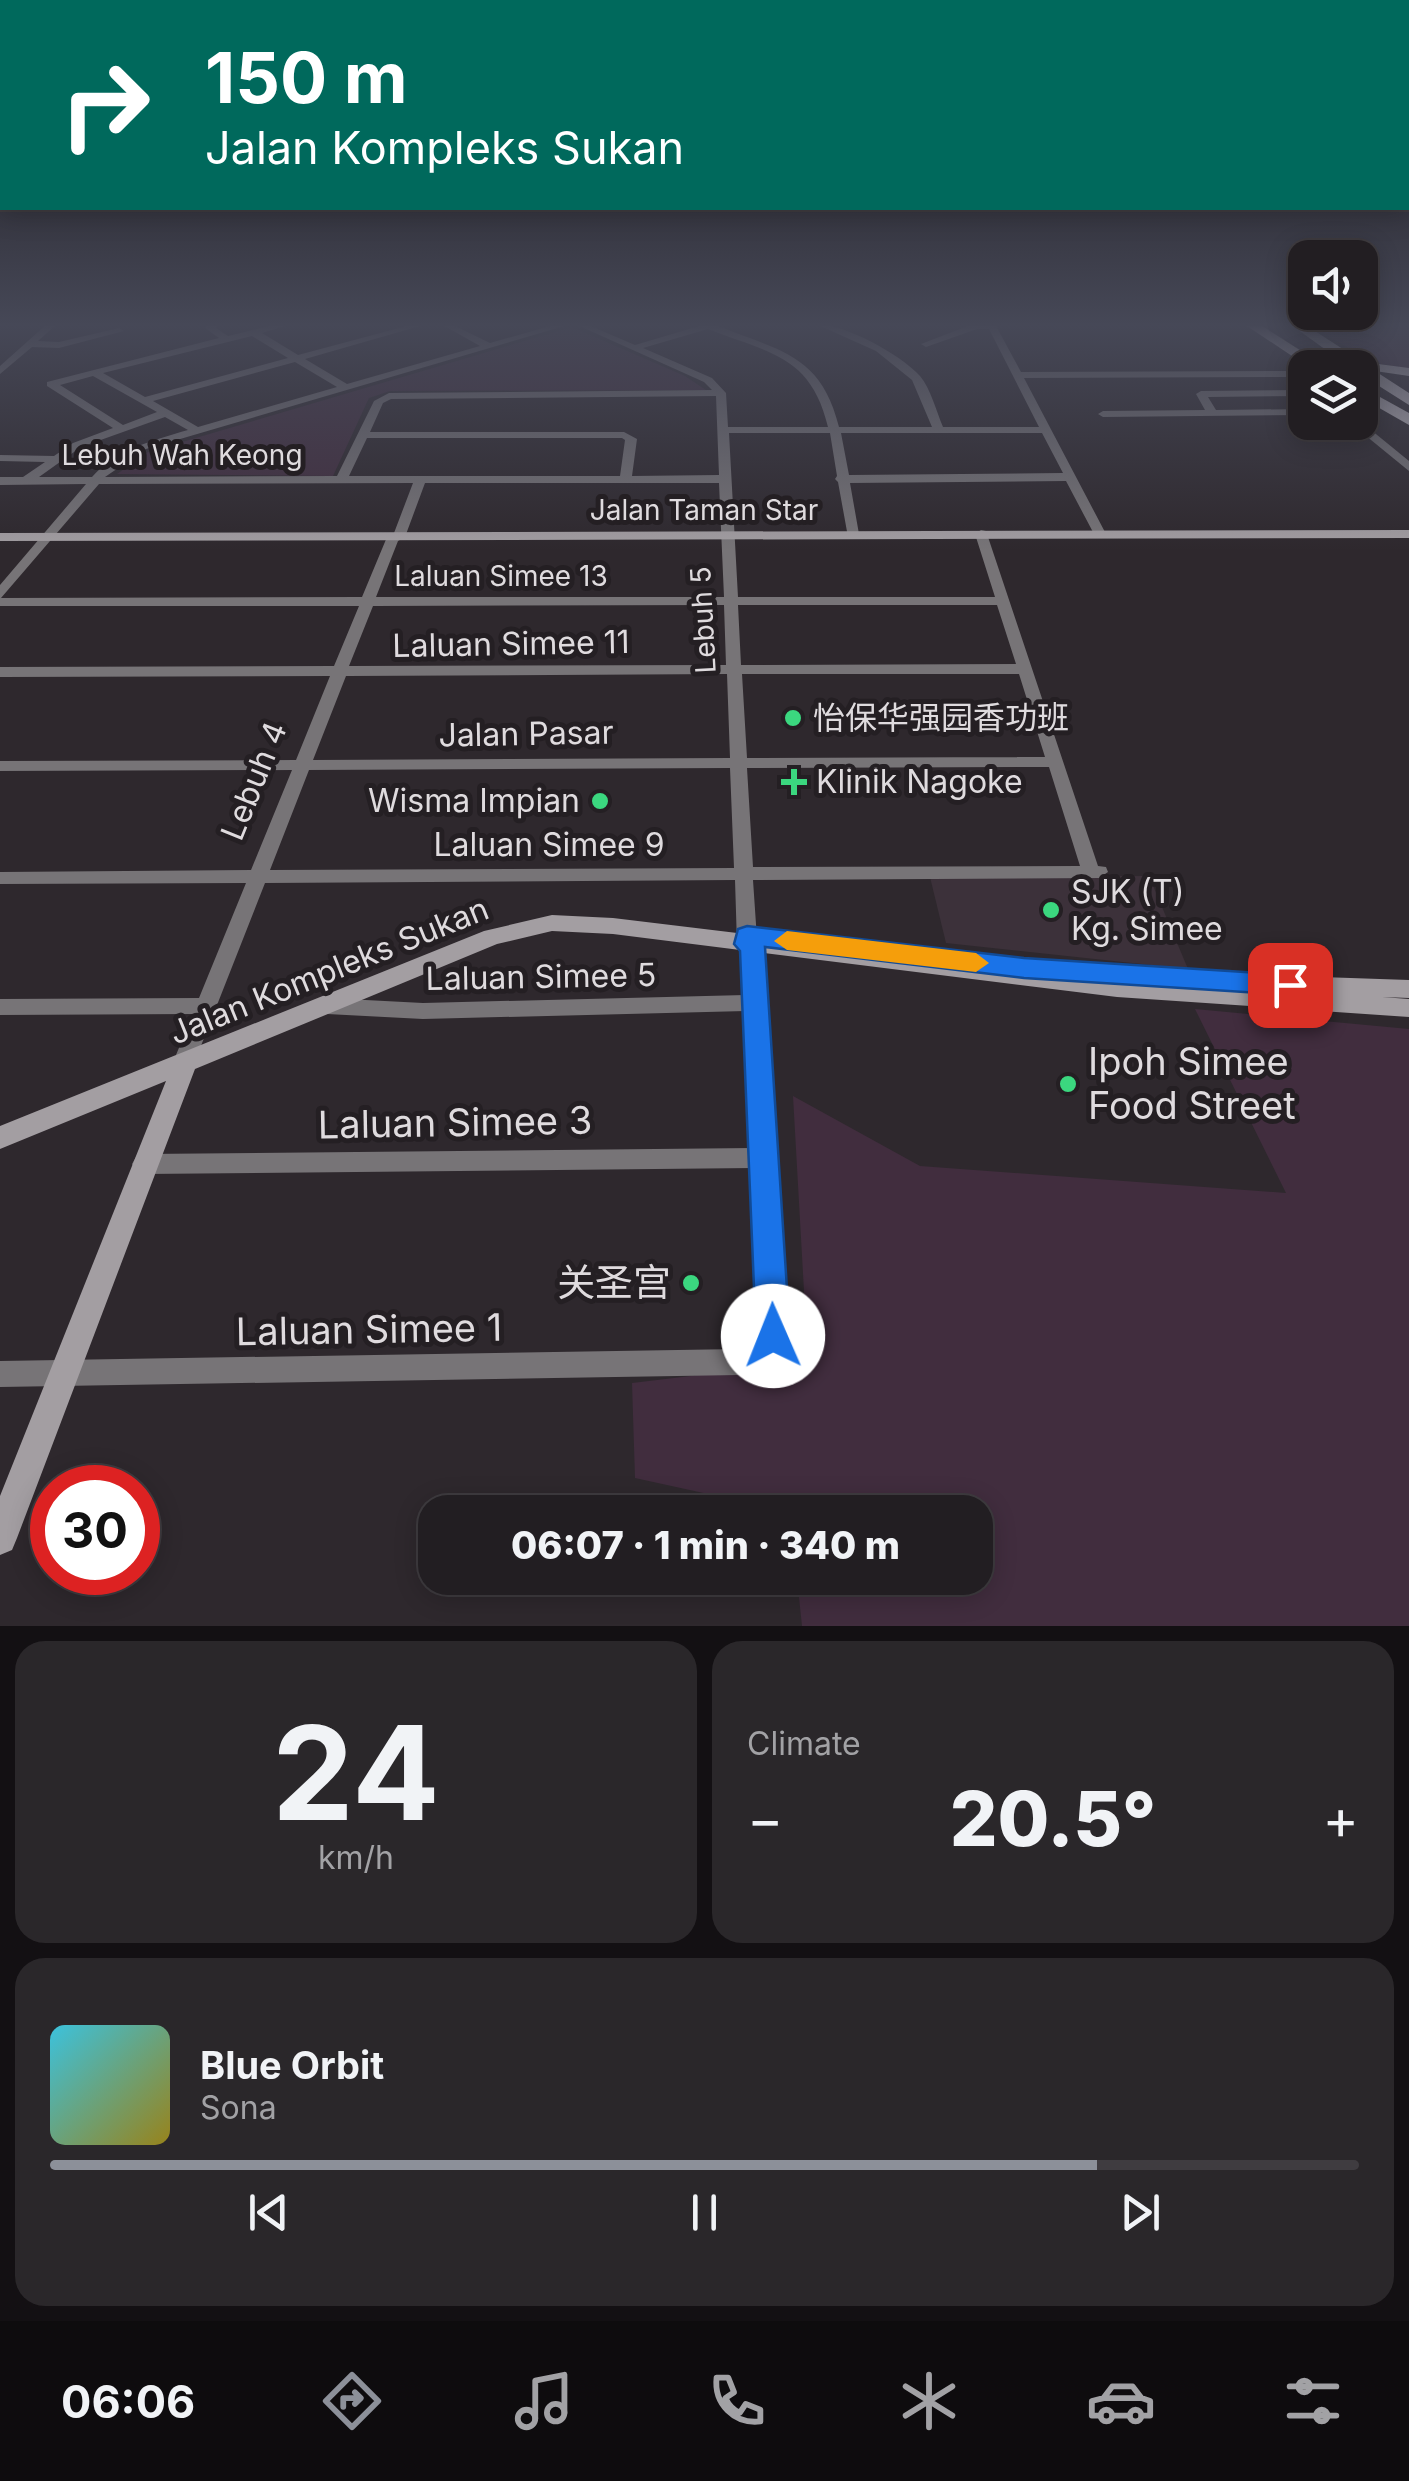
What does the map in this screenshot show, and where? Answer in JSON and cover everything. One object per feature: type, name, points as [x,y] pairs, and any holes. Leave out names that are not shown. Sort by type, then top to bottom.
[{"type":"main road","name":"Jalan Taman Star","points":[[0,538],[1409,534]]},
{"type":"main road","name":"Jalan Kompleks Sukan","points":[[0,1138],[433,950],[514,922],[573,916],[1117,988],[1409,1008]]},
{"type":"main road","name":"Jalan Kompleks Sukan","points":[[0,1129],[328,1006],[492,936],[552,922],[1119,976],[1409,989]]},
{"type":"main road","name":"Lebuh 4","points":[[0,1538],[186,1060]]},
{"type":"street","points":[[76,400],[119,427]]},
{"type":"street","points":[[144,400],[194,429]]},
{"type":"street","points":[[0,594],[112,463],[142,447],[194,429],[298,400]]},
{"type":"street","points":[[340,480],[383,400]]},
{"type":"street","name":"Lebuh 5","points":[[722,400],[744,874],[756,1003],[775,1325],[769,1346],[751,1360],[740,1362]]},
{"type":"street","points":[[823,400],[853,534]]},
{"type":"street","points":[[926,400],[939,430]]},
{"type":"street","points":[[1030,400],[1100,534]]},
{"type":"street","points":[[1205,400],[1212,412]]},
{"type":"street","points":[[1104,414],[1288,412]]},
{"type":"street","points":[[26,481],[53,459],[119,427],[166,413]]},
{"type":"street","points":[[724,430],[1045,430]]},
{"type":"street","points":[[364,434],[624,435],[630,439],[626,479]]},
{"type":"street","points":[[1376,440],[1409,467]]},
{"type":"street","points":[[0,458],[53,459]]},
{"type":"street","points":[[841,478],[1070,477]]},
{"type":"street","name":"Lebuh 4","points":[[186,1060],[203,1006],[366,602],[421,479]]},
{"type":"street","name":"Lebuh Wah Keong","points":[[0,482],[725,479]]},
{"type":"street","points":[[981,534],[1052,762]]},
{"type":"street","name":"Laluan Simee 13","points":[[0,602],[1002,600]]},
{"type":"street","name":"Laluan Simee 11","points":[[0,672],[1022,669]]},
{"type":"street","name":"Jalan Pasar","points":[[0,766],[1052,762]]},
{"type":"street","name":"Laluan Simee 9","points":[[0,878],[1095,872],[1052,762]]},
{"type":"street","name":"Laluan Simee 5","points":[[328,1006],[422,1011],[756,1003]]},
{"type":"street","points":[[0,1007],[203,1006]]},
{"type":"street","name":"Laluan Simee 3","points":[[144,1164],[766,1158]]},
{"type":"street","name":"Laluan Simee 1","points":[[0,1374],[740,1362]]},
{"type":"shaded area","points":[[325,400],[368,400],[333,476],[117,474],[148,452]]},
{"type":"shaded area","name":"SJK (T) Kg. Simee","points":[[1149,876],[1188,969],[946,943],[930,877]]},
{"type":"shaded area","points":[[1195,1009],[1409,1029],[1409,1626],[802,1626],[799,1595],[993,1595],[993,1495],[712,1495],[635,1478],[632,1383],[808,1362],[793,1096],[920,1166],[1286,1193]]},
{"type":"slow traffic","points":[[787,941],[976,963]]},
{"type":"place","name":"怡保华强园香功班","points":[[793,718]]},
{"type":"place","name":"Klinik Nagoke","points":[[794,782]]},
{"type":"place","name":"Wisma Impian","points":[[600,801]]},
{"type":"place","name":"SJK (T) Kg. Simee","points":[[1051,910]]},
{"type":"place","name":"Ipoh Simee Food Street","points":[[1068,1084]]},
{"type":"place","name":"关圣宫","points":[[691,1283]]},
{"type":"route","points":[[773,1336],[759,1039],[752,945],[747,944],[747,936],[1156,980],[1290,985]]}]
